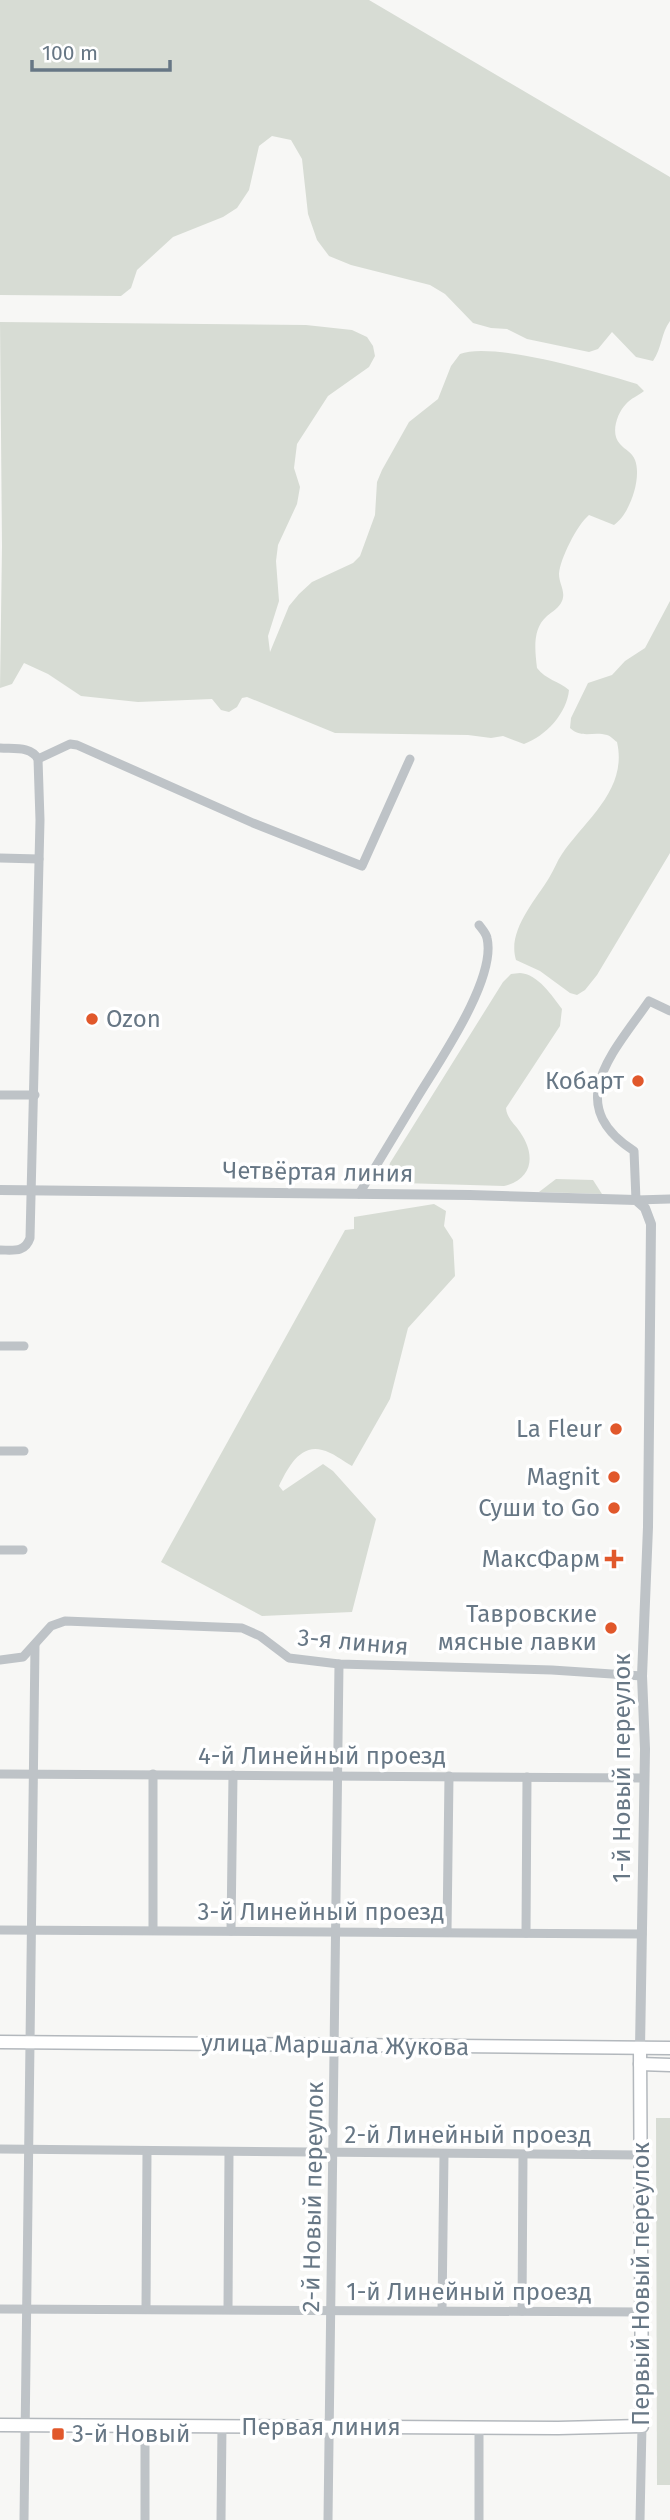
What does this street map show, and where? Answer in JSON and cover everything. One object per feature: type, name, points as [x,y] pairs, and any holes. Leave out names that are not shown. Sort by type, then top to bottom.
[{"type":"main road","name":"улица Маршала Жукова","points":[[0,2042],[670,2048]]},
{"type":"main road","name":"Первый Новый переулок","points":[[640,2048],[642,2426]]},
{"type":"main road","points":[[640,2064],[670,2065]]},
{"type":"main road","name":"Первая линия","points":[[0,2425],[479,2428],[642,2426]]},
{"type":"street","points":[[0,748],[20,749],[36,756],[70,744],[77,745],[362,866],[410,760]]},
{"type":"street","points":[[0,1250],[21,1250],[28,1245],[30,1238],[39,859],[36,756]]},
{"type":"street","points":[[0,858],[39,859]]},
{"type":"street","points":[[359,1194],[472,1004],[483,976],[488,947],[487,936],[478,925]]},
{"type":"street","name":"1-й Новый переулок","points":[[640,2048],[644,1778],[642,1676],[648,1527],[651,1223],[645,1208],[636,1200],[634,1151],[614,1134],[602,1118],[596,1103],[597,1087],[604,1069],[649,1001],[670,1011]]},
{"type":"street","points":[[0,1095],[35,1095]]},
{"type":"street","name":"Четвёртая линия","points":[[0,1190],[636,1200]]},
{"type":"street","points":[[636,1200],[670,1199]]},
{"type":"street","points":[[0,1346],[24,1346]]},
{"type":"street","points":[[0,1451],[24,1451]]},
{"type":"street","points":[[0,1550],[23,1550]]},
{"type":"street","name":"3-я линия","points":[[0,1660],[23,1657],[51,1626],[65,1621],[242,1628],[260,1636],[289,1658],[339,1664],[552,1670],[642,1676]]},
{"type":"street","points":[[24,2520],[34,1645]]},
{"type":"street","name":"2-й Новый переулок","points":[[328,2520],[339,1664]]},
{"type":"street","name":"4-й Линейный проезд","points":[[0,1774],[644,1778]]},
{"type":"street","points":[[152,1930],[153,1774]]},
{"type":"street","points":[[231,1931],[233,1775]]},
{"type":"street","points":[[447,1932],[449,1776]]},
{"type":"street","points":[[526,1933],[527,1777]]},
{"type":"street","name":"3-й Линейный проезд","points":[[0,1930],[642,1934]]},
{"type":"street","name":"2-й Линейный проезд","points":[[0,2149],[641,2155]]},
{"type":"street","points":[[146,2309],[147,2151]]},
{"type":"street","points":[[228,2309],[229,2152]]},
{"type":"street","points":[[442,2310],[444,2154]]},
{"type":"street","points":[[522,2311],[523,2155]]},
{"type":"street","name":"1-й Линейный проезд","points":[[0,2309],[643,2312]]},
{"type":"street","points":[[145,2426],[145,2520]]},
{"type":"street","points":[[221,2520],[222,2426]]},
{"type":"street","name":"Первый Новый переулок","points":[[640,2520],[642,2426]]},
{"type":"street","points":[[479,2428],[479,2520]]},
{"type":"shaded area","points":[[0,0],[369,0],[670,177],[670,321],[656,356],[653,361],[636,357],[612,332],[598,349],[589,352],[527,339],[507,329],[473,323],[445,294],[430,285],[351,265],[329,256],[317,240],[308,214],[302,159],[291,140],[272,136],[259,146],[249,190],[237,208],[223,217],[173,237],[137,270],[131,288],[121,296],[0,295]]},
{"type":"shaded area","points":[[0,322],[306,325],[352,330],[367,337],[375,356],[369,367],[328,396],[297,444],[294,468],[300,487],[297,504],[278,545],[276,561],[279,601],[268,636],[270,652],[289,606],[299,594],[312,582],[353,563],[360,556],[375,515],[377,482],[382,470],[409,422],[438,399],[451,366],[460,354],[475,351],[521,355],[574,366],[637,384],[644,391],[623,408],[615,429],[617,440],[632,455],[637,468],[636,486],[630,504],[614,525],[589,515],[579,526],[560,568],[562,601],[558,608],[542,621],[537,633],[537,668],[569,690],[560,715],[540,735],[524,744],[503,736],[491,738],[468,735],[335,733],[247,697],[242,698],[237,707],[229,712],[221,710],[212,699],[138,702],[81,696],[48,674],[24,663],[12,684],[0,688]]},
{"type":"shaded area","points":[[670,601],[670,853],[597,975],[585,990],[577,995],[570,993],[540,971],[516,960],[515,938],[524,917],[560,857],[602,803],[616,775],[619,759],[617,742],[607,735],[574,731],[570,728],[571,718],[588,683],[612,675],[625,661],[645,648]]},
{"type":"shaded area","points":[[520,973],[539,981],[562,1009],[560,1026],[506,1108],[528,1149],[530,1157],[526,1172],[514,1183],[504,1186],[402,1183],[388,1170],[390,1163],[503,982],[511,974]]},
{"type":"shaded area","points":[[556,1179],[593,1180],[602,1194],[539,1192]]},
{"type":"shaded area","points":[[434,1204],[446,1211],[444,1226],[453,1240],[455,1276],[408,1328],[390,1399],[352,1466],[326,1451],[314,1449],[295,1460],[279,1486],[283,1491],[323,1464],[333,1471],[376,1519],[352,1612],[262,1616],[161,1562],[345,1230],[354,1229],[354,1217]]},
{"type":"shaded area","points":[[656,2118],[670,2118],[670,2485],[657,2485]]},
{"type":"place","name":"Ozon","points":[[92,1019]]},
{"type":"place","name":"Кобарт","points":[[638,1081]]},
{"type":"place","name":"La Fleur","points":[[616,1429]]},
{"type":"place","name":"Magnit","points":[[614,1477]]},
{"type":"place","name":"Суши to Go","points":[[614,1508]]},
{"type":"place","name":"МаксФарм","points":[[614,1559]]},
{"type":"place","name":"Тавровские мясные лавки","points":[[611,1628]]},
{"type":"place","name":"3-й Новый","points":[[58,2434]]}]
